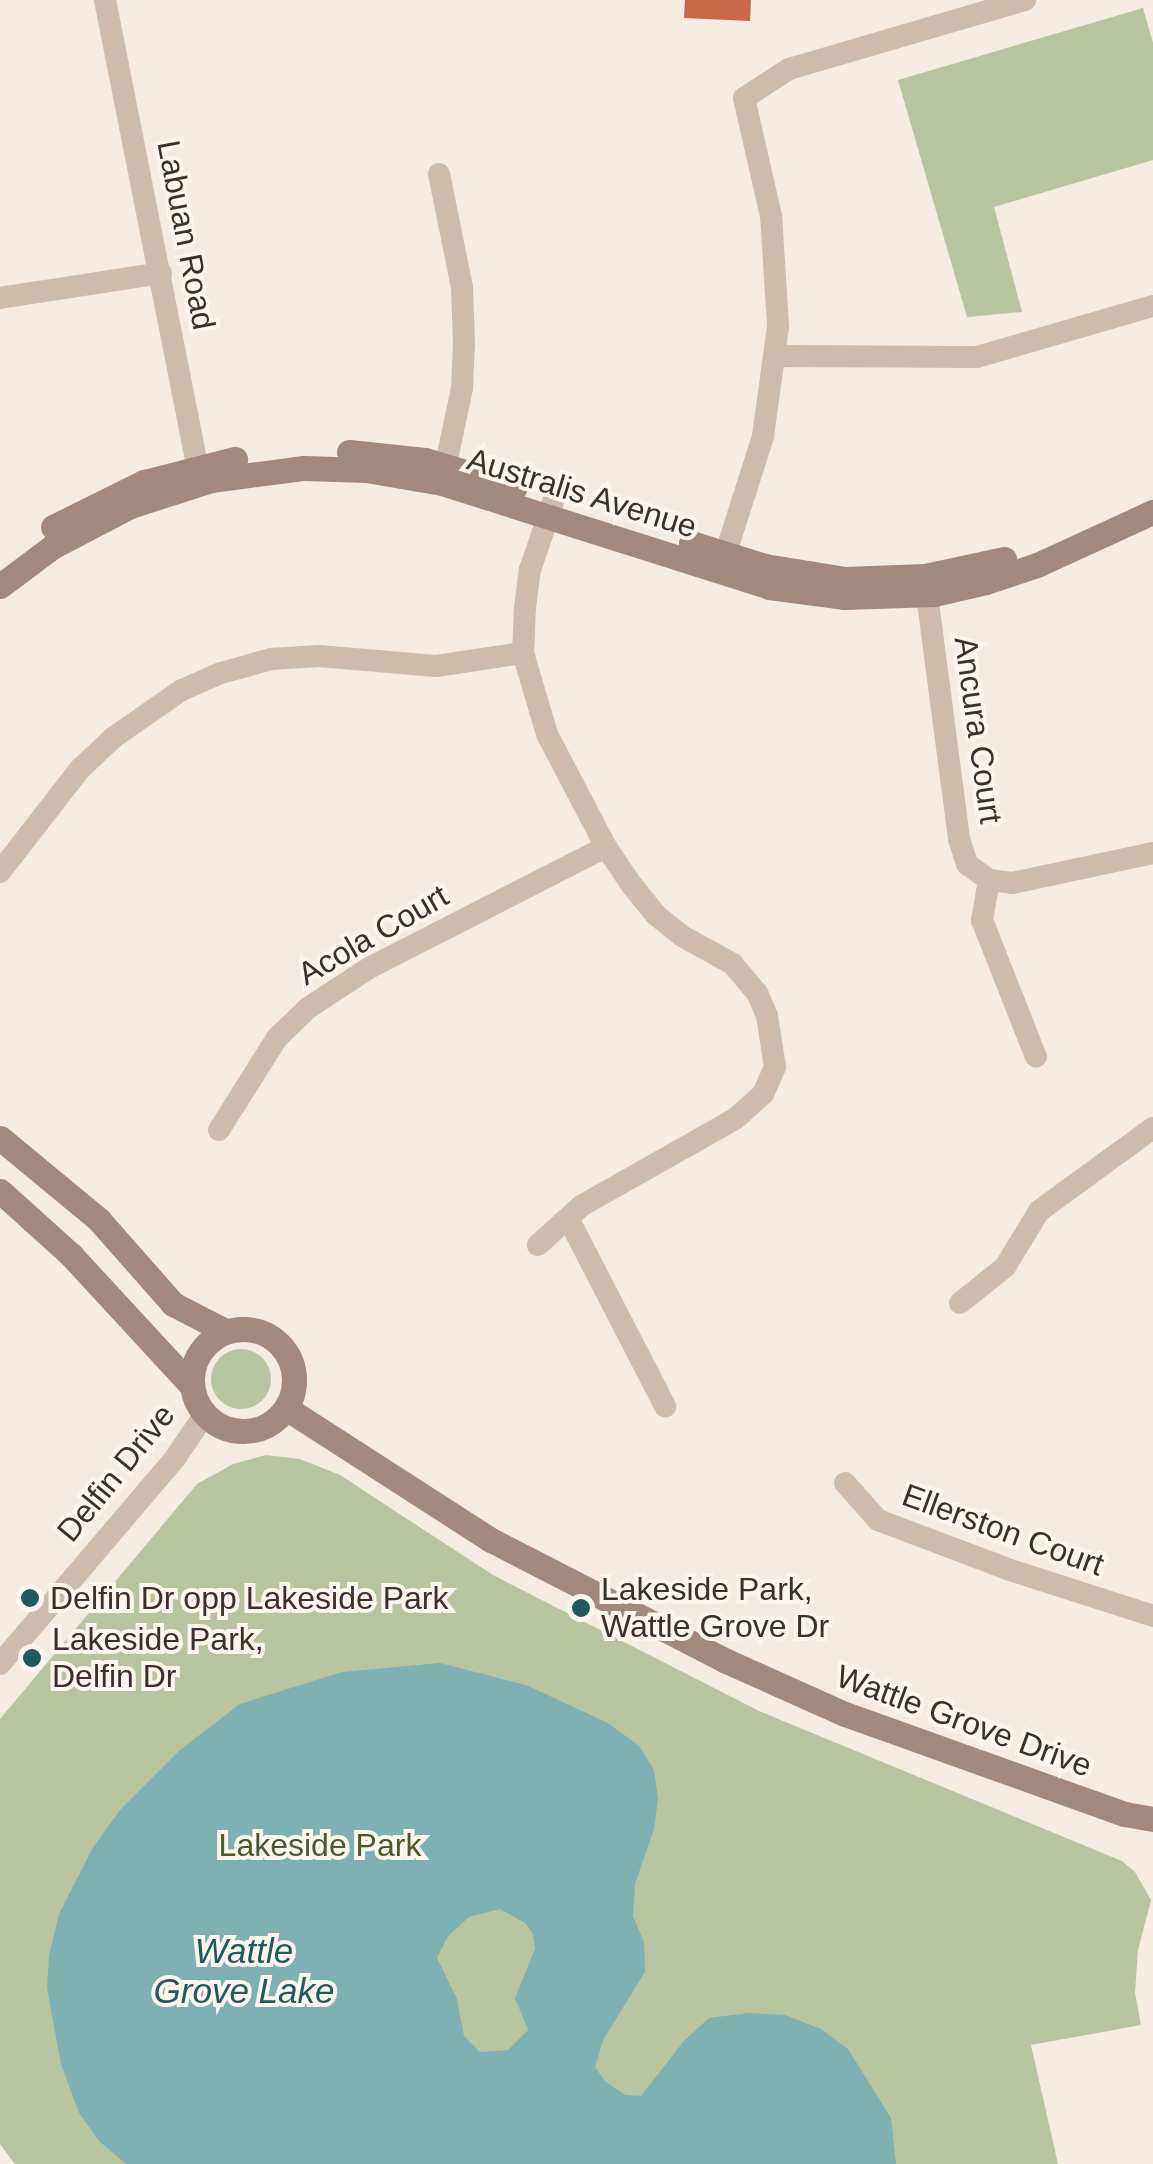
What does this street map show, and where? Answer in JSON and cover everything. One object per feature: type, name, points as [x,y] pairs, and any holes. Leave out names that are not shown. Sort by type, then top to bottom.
[{"type":"street","name":"Labuan Road","points":[[105,0],[199,474]]},
{"type":"street","points":[[723,563],[764,436],[777,356],[777,270],[772,216],[744,98],[789,70],[1025,0]]},
{"type":"street","points":[[439,174],[464,314],[462,388],[444,474]]},
{"type":"street","points":[[0,298],[161,273]]},
{"type":"street","points":[[777,356],[976,357],[1153,306]]},
{"type":"street","name":"Australis Avenue","points":[[0,564],[89,506],[275,454],[334,452],[444,474],[723,563],[926,586],[1013,574],[1153,512]]},
{"type":"street","name":"Australis Avenue","points":[[0,586],[52,548],[102,519],[199,474]]},
{"type":"street","name":"Australis Avenue","points":[[926,586],[1011,557],[1153,494]]},
{"type":"street","points":[[538,1244],[568,1218],[735,1119],[763,1094],[775,1067],[767,1016],[756,993],[733,964],[656,915],[606,847],[546,734],[524,653],[530,570],[551,507]]},
{"type":"street","name":"Ancura Court","points":[[926,586],[962,852],[967,864],[989,880]]},
{"type":"street","points":[[0,872],[80,769],[114,737],[182,690],[222,672],[271,660],[319,656],[436,666],[524,653]]},
{"type":"street","name":"Acola Court","points":[[219,1130],[267,1052],[308,1008],[372,966],[606,847]]},
{"type":"street","points":[[1036,1056],[982,920],[989,880],[1026,881],[1153,853]]},
{"type":"street","points":[[960,1303],[1005,1267],[1039,1211],[1153,1128]]},
{"type":"street","points":[[0,1138],[99,1220],[172,1304],[225,1332],[257,1330],[284,1348],[295,1377],[286,1408],[263,1428],[248,1431],[218,1424],[205,1414],[192,1386],[71,1255],[0,1192]]},
{"type":"street","points":[[568,1218],[665,1406]]},
{"type":"street","points":[[192,1386],[199,1353],[225,1332]]},
{"type":"street","name":"Wattle Grove Drive","points":[[286,1408],[491,1540],[724,1660],[862,1721],[1125,1814],[1153,1819]]},
{"type":"street","name":"Delfin Drive","points":[[0,1664],[176,1457],[205,1414]]},
{"type":"street","name":"Ellerston Court","points":[[845,1484],[878,1520],[1010,1570],[1153,1616]]},
{"type":"green space","points":[[1143,8],[1153,43],[1153,160],[994,207],[1022,312],[967,317],[898,80]]},
{"type":"green space","points":[[241,1349],[262,1358],[271,1379],[262,1400],[241,1409],[220,1400],[211,1379],[220,1358]]},
{"type":"green space","name":"Lakeside Park","points":[[266,1455],[300,1459],[340,1475],[493,1575],[759,1711],[1122,1861],[1135,1872],[1151,1900],[1138,1950],[1135,1993],[1141,2025],[1031,2045],[1058,2164],[15,2164],[0,2144],[0,1719],[197,1484],[233,1464]]},
{"type":"water","name":"Wattle Grove Lake","points":[[440,1663],[526,1685],[608,1723],[639,1746],[654,1770],[658,1799],[654,1829],[635,1884],[633,1916],[644,1942],[645,1972],[603,2040],[595,2067],[605,2081],[625,2095],[641,2096],[683,2042],[709,2018],[748,2013],[785,2015],[821,2029],[848,2049],[891,2118],[896,2164],[126,2164],[99,2141],[79,2113],[61,2064],[47,1988],[49,1955],[59,1914],[92,1849],[120,1810],[180,1750],[240,1704],[342,1672]],"holes":[[[500,1909],[525,1923],[533,1934],[535,1949],[515,1998],[528,2030],[508,2050],[480,2052],[464,2036],[457,1999],[437,1958],[448,1936],[469,1917]]]},
{"type":"building","points":[[685,0],[751,0],[750,21],[684,18]]},
{"type":"place","name":"Delfin Dr opp Lakeside Park","points":[[30,1598]]},
{"type":"place","name":"Lakeside Park, Wattle Grove Dr","points":[[581,1608]]},
{"type":"place","name":"Lakeside Park, Delfin Dr","points":[[32,1658]]}]
